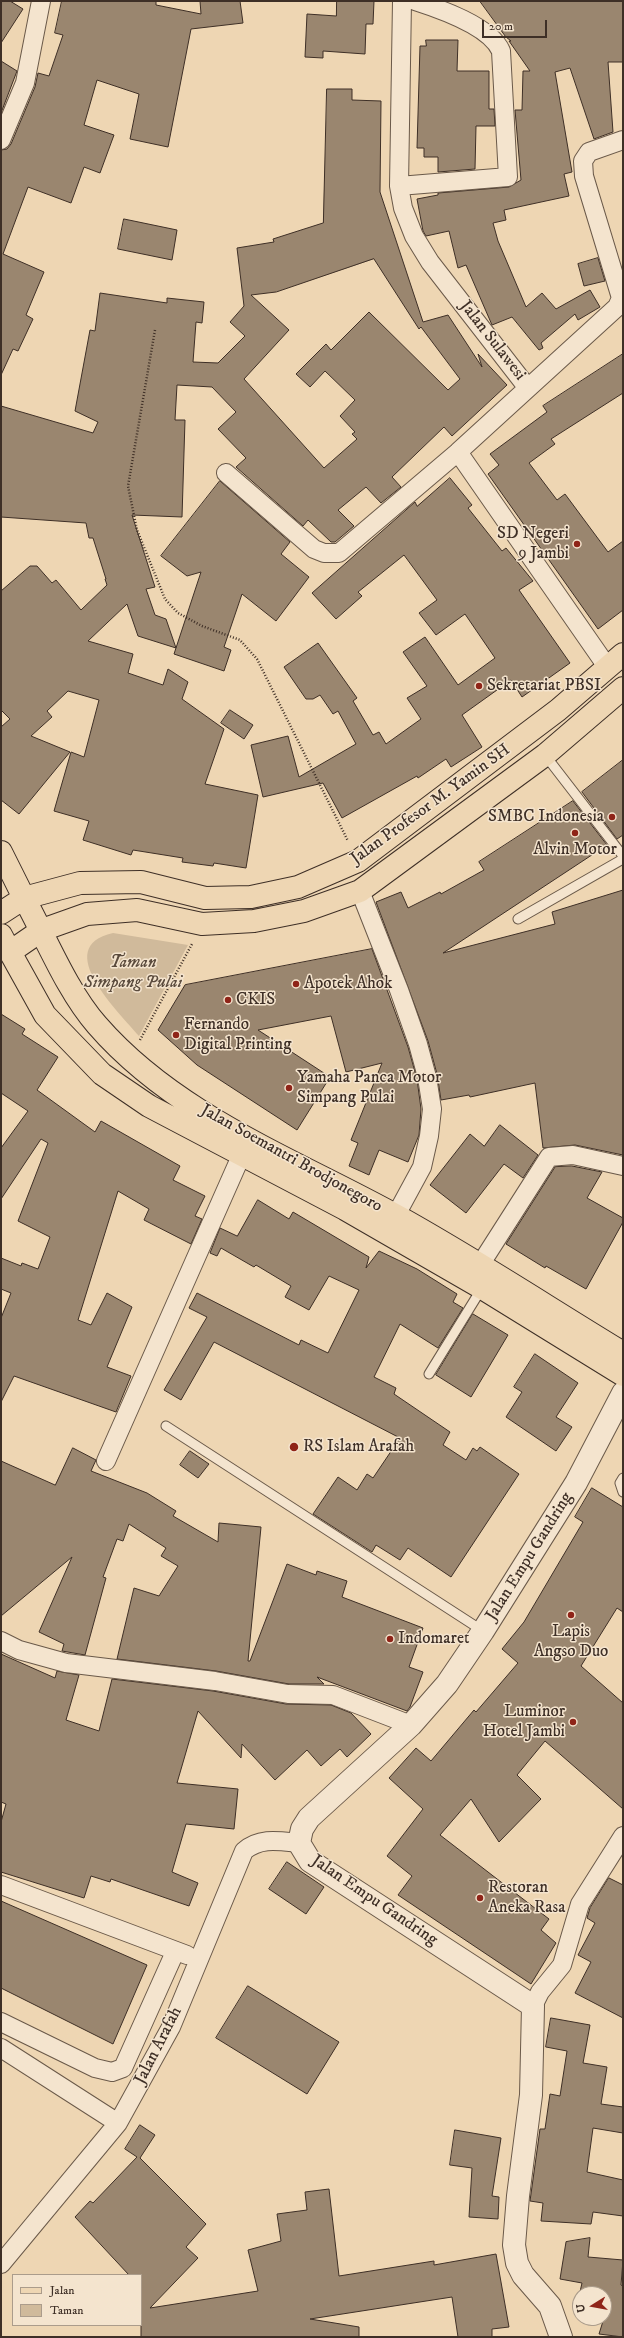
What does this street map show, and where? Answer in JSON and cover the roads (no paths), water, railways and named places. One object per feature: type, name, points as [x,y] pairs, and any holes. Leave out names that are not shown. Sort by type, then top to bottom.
[{"type":"main road","name":"Jalan Profesor M. Yamin SH","points":[[1,913],[24,898],[80,883],[141,882],[205,898],[251,897],[298,887],[358,861],[494,760],[608,668],[623,654]]},
{"type":"main road","name":"Jalan Profesor M. Yamin SH","points":[[4,949],[42,930],[87,914],[137,910],[202,924],[254,921],[304,911],[360,891],[545,755],[623,688]]},
{"type":"main road","name":"Jalan Soemantri Brodjonegoro","points":[[1,852],[75,994],[96,1024],[130,1060],[170,1091],[252,1141],[396,1215],[623,1353]]},
{"type":"main road","name":"Jalan Soemantri Brodjonegoro","points":[[4,949],[45,1015],[102,1074],[149,1106],[241,1156],[345,1209],[482,1288],[623,1375]]},
{"type":"street","points":[[1,140],[25,83],[41,1]]},
{"type":"street","name":"Jalan Sulawesi","points":[[226,473],[314,549],[324,553],[338,553],[458,452],[527,387],[430,262],[414,236],[403,208],[399,186],[402,1]]},
{"type":"street","points":[[399,186],[508,177],[501,51],[497,42],[447,12],[415,1]]},
{"type":"street","points":[[527,387],[617,307],[621,298],[584,176],[583,161],[589,152],[623,140]]},
{"type":"street","points":[[458,452],[608,668]]},
{"type":"street","points":[[360,891],[399,990],[418,1044],[427,1078],[432,1109],[429,1136],[422,1167],[396,1215]]},
{"type":"street","points":[[480,1265],[549,1158],[573,1155],[623,1166]]},
{"type":"street","points":[[106,1461],[241,1156]]},
{"type":"street","name":"Jalan Empu Gandring","points":[[533,2006],[310,1861],[299,1843],[302,1829],[309,1818],[411,1724],[447,1684],[483,1631],[576,1483],[623,1393]]},
{"type":"street","points":[[1,1641],[19,1650],[66,1663],[115,1667],[215,1681],[288,1694],[333,1694],[411,1724]]},
{"type":"street","points":[[561,2337],[550,2306],[523,2275],[517,2263],[514,2245],[518,2196],[532,2094],[533,2006],[540,1992],[562,1965],[580,1904],[623,1836]]},
{"type":"street","name":"Jalan Arafah","points":[[1,2264],[118,2123],[171,2027],[201,1959],[244,1851],[252,1844],[264,1841],[299,1843]]},
{"type":"street","points":[[1,1885],[175,1952],[201,1959]]},
{"type":"street","points":[[1,2022],[95,2068],[112,2072],[123,2068],[175,1952]]},
{"type":"street","points":[[1,2048],[118,2123]]},
{"type":"lane","points":[[545,755],[623,856]]},
{"type":"lane","points":[[518,919],[623,859]]},
{"type":"lane","points":[[429,1374],[482,1288]]},
{"type":"lane","points":[[166,1426],[483,1631]]},
{"type":"lane","points":[[623,1478],[620,1483],[623,1492]]},
{"type":"place","name":"SD Negeri 9 Jambi","points":[[577,544]]},
{"type":"place","name":"Sekretariat PBSI","points":[[479,686]]},
{"type":"place","name":"SMBC Indonesia","points":[[612,817]]},
{"type":"place","name":"Alvin Motor","points":[[575,833]]},
{"type":"place","name":"Apotek Ahok","points":[[296,984]]},
{"type":"place","name":"CKIS","points":[[228,1000]]},
{"type":"place","name":"Fernando Digital Printing","points":[[176,1035]]},
{"type":"place","name":"Yamaha Panca Motor Simpang Pulai","points":[[289,1088]]},
{"type":"place","name":"RS Islam Arafah","points":[[294,1447]]},
{"type":"place","name":"Lapis Angso Duo","points":[[571,1615]]},
{"type":"place","name":"Indomaret","points":[[390,1639]]},
{"type":"place","name":"Luminor Hotel Jambi","points":[[573,1722]]},
{"type":"place","name":"Restoran Aneka Rasa","points":[[480,1898]]},
{"type":"park label","name":"Taman Simpang Pulai","points":[[133,973]]}]
